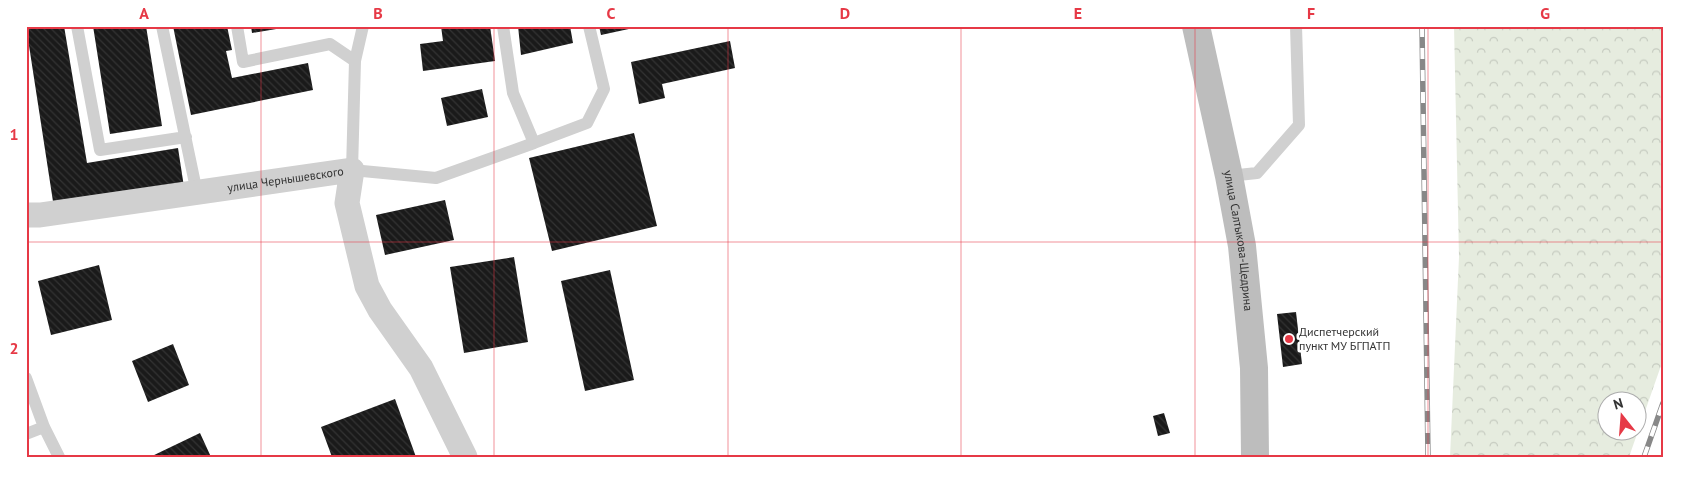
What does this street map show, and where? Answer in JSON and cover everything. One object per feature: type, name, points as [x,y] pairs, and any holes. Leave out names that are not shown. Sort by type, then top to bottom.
[{"type":"street","name":"улица Салтыкова-Щедрина","points":[[1195,27],[1229,176],[1242,246],[1254,368],[1255,457]]},
{"type":"street","name":"улица Чернышевского","points":[[26,215],[40,215],[352,170],[347,203],[367,286],[380,310],[421,368],[465,457]]},
{"type":"lane","points":[[78,26],[100,150],[186,137]]},
{"type":"lane","points":[[162,26],[197,192]]},
{"type":"lane","points":[[237,26],[243,62],[330,44],[355,61]]},
{"type":"lane","points":[[363,26],[355,61],[352,170],[436,178],[587,123],[604,89],[589,26]]},
{"type":"lane","points":[[504,26],[513,93],[534,143]]},
{"type":"lane","points":[[1229,176],[1257,173],[1299,125],[1296,26]]},
{"type":"lane","points":[[26,378],[44,427],[59,457]]},
{"type":"lane","points":[[26,434],[44,427]]},
{"type":"green space","points":[[1454,26],[1663,26],[1663,360],[1646,408],[1646,390],[1596,390],[1596,440],[1635,440],[1629,457],[1450,457],[1459,257]]},
{"type":"building","points":[[26,26],[64,26],[87,163],[178,148],[184,187],[54,208]]},
{"type":"building","points":[[93,26],[146,26],[162,126],[110,134]]},
{"type":"building","points":[[173,26],[227,26],[232,50],[226,51],[232,78],[308,63],[313,90],[191,115]]},
{"type":"building","points":[[251,26],[288,26],[288,27],[252,33]]},
{"type":"building","points":[[441,26],[490,26],[495,61],[423,71],[420,44],[443,41]]},
{"type":"building","points":[[518,26],[570,26],[573,43],[521,55]]},
{"type":"building","points":[[599,26],[638,26],[638,27],[601,35]]},
{"type":"building","points":[[730,41],[735,68],[662,84],[665,98],[639,104],[631,62]]},
{"type":"building","points":[[482,89],[488,117],[447,126],[441,98]]},
{"type":"building","points":[[634,133],[657,226],[552,251],[529,158]]},
{"type":"building","points":[[445,200],[454,240],[385,255],[376,215]]},
{"type":"building","points":[[514,257],[528,342],[464,353],[450,267]]},
{"type":"building","points":[[99,265],[112,320],[51,335],[38,281]]},
{"type":"building","points":[[610,270],[634,380],[585,391],[561,281]]},
{"type":"building","name":"Диспетчерский пункт МУ БГПАТП","points":[[1296,312],[1302,364],[1283,367],[1277,314]]},
{"type":"building","points":[[173,344],[189,385],[148,402],[132,361]]},
{"type":"building","points":[[395,399],[416,457],[332,457],[321,427]]},
{"type":"building","points":[[1164,413],[1170,433],[1158,436],[1153,416]]},
{"type":"building","points":[[200,433],[211,457],[150,457]]},
{"type":"railway","points":[[1422,26],[1428,457]]},
{"type":"railway","points":[[1644,457],[1663,403]]},
{"type":"place","name":"Диспетчерский пункт МУ БГПАТП","points":[[1289,339]]}]
